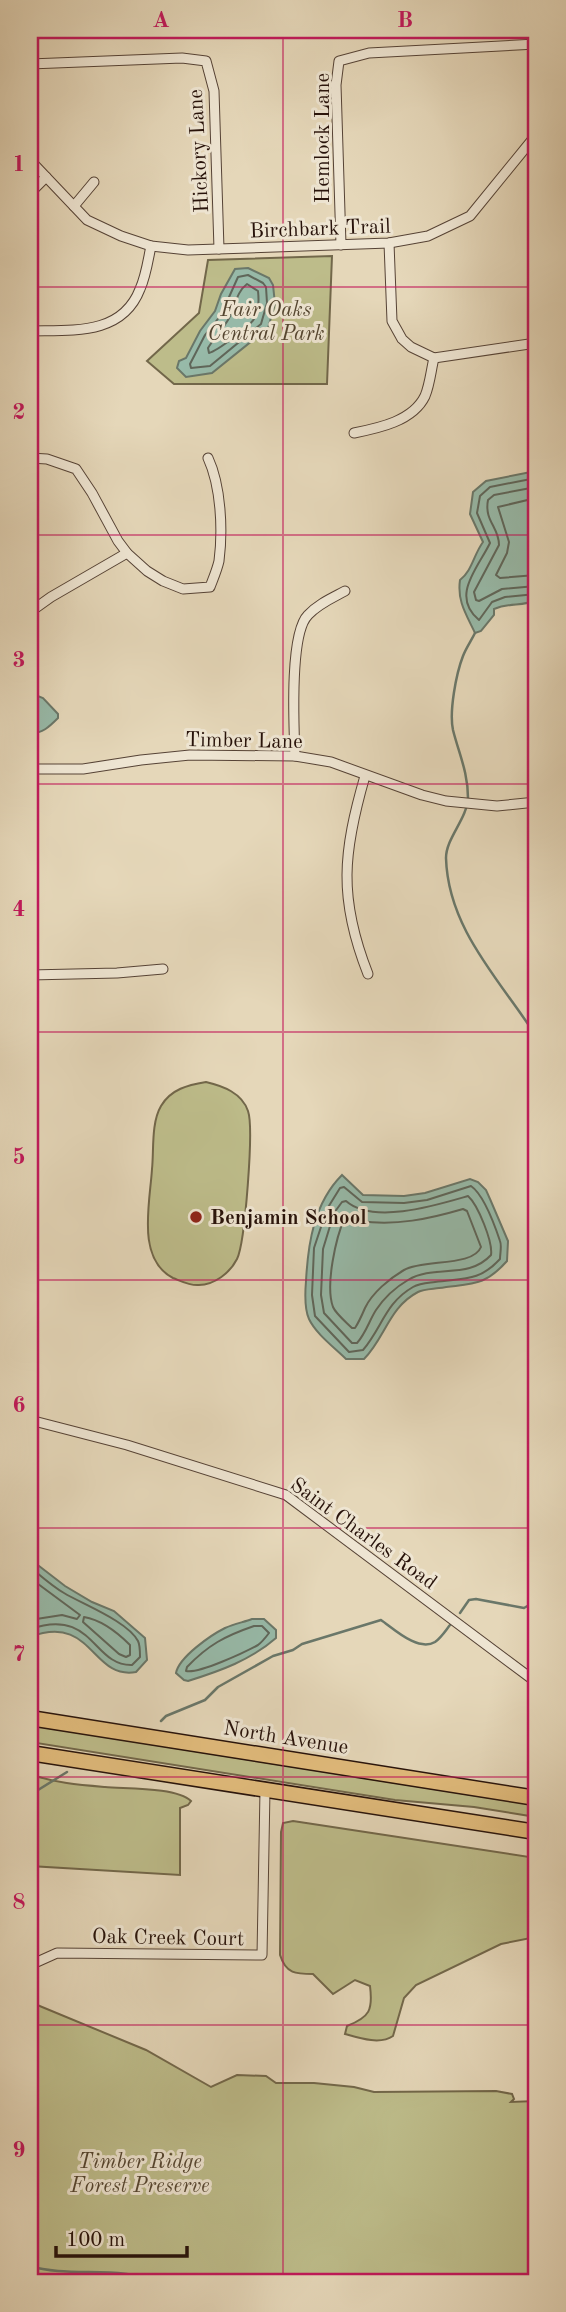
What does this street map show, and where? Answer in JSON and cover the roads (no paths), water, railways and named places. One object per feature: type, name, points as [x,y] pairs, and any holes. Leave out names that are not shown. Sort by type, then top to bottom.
[{"type":"main road","name":"North Avenue","points":[[30,1718],[536,1798]]},
{"type":"main road","points":[[30,1753],[536,1832]]},
{"type":"street","name":"Hemlock Lane","points":[[341,245],[336,85],[339,61],[369,53],[536,44]]},
{"type":"street","name":"Hickory Lane","points":[[30,64],[182,58],[206,61],[215,91],[219,249]]},
{"type":"street","name":"Birchbark Trail","points":[[30,160],[87,220],[151,246],[188,250],[388,243],[428,236],[470,216],[536,135]]},
{"type":"street","points":[[30,192],[46,177]]},
{"type":"street","points":[[74,206],[94,182]]},
{"type":"street","points":[[388,243],[392,321],[402,339],[411,347],[433,358],[536,343]]},
{"type":"street","points":[[30,331],[95,328],[126,312],[141,287],[151,246]]},
{"type":"street","points":[[354,433],[400,419],[413,411],[427,391],[433,358]]},
{"type":"street","points":[[30,458],[47,459],[76,469],[127,553],[154,576],[178,587],[190,589],[210,587],[219,560],[219,503],[208,458]]},
{"type":"street","points":[[30,612],[127,553]]},
{"type":"street","points":[[295,756],[297,645],[306,616],[322,603],[345,591]]},
{"type":"street","name":"Timber Lane","points":[[30,769],[83,769],[190,755],[295,756],[331,762],[422,795],[468,804],[497,806],[536,802]]},
{"type":"street","points":[[365,776],[350,832],[347,871],[353,932],[368,974]]},
{"type":"street","points":[[30,975],[117,974],[163,969]]},
{"type":"street","name":"Saint Charles Road","points":[[30,1420],[127,1445],[286,1494],[536,1682]]},
{"type":"street","name":"Oak Creek Court","points":[[37,1962],[57,1953],[262,1955],[265,1790]]},
{"type":"water","points":[[248,268],[269,278],[273,285],[275,304],[268,328],[212,373],[186,377],[177,368],[179,361],[186,358],[200,331],[215,311],[235,269]]},
{"type":"water","points":[[536,471],[536,600],[494,609],[494,615],[481,631],[475,633],[463,607],[459,588],[460,580],[483,542],[470,514],[473,492],[486,481]]},
{"type":"water","points":[[30,693],[43,698],[58,714],[58,718],[48,727],[34,733],[30,733]]},
{"type":"water","points":[[342,1175],[363,1195],[404,1196],[425,1193],[470,1179],[478,1182],[486,1190],[508,1241],[507,1261],[484,1280],[426,1290],[408,1298],[364,1359],[346,1359],[312,1325],[307,1315],[305,1300],[314,1224],[325,1198]]},
{"type":"water","points":[[30,1559],[65,1586],[114,1611],[145,1638],[147,1660],[136,1672],[121,1672],[109,1667],[79,1640],[67,1633],[51,1632],[30,1637]]},
{"type":"water","points":[[252,1619],[264,1619],[276,1630],[276,1638],[246,1659],[212,1673],[188,1681],[176,1673],[183,1660],[204,1641],[225,1628]]},
{"type":"waterway","points":[[475,633],[460,664],[453,703],[453,730],[465,771],[468,798],[447,851],[449,884],[456,908],[478,953],[536,1036]]},
{"type":"waterway","points":[[460,1613],[469,1600],[524,1608],[536,1601]]},
{"type":"waterway","points":[[161,1721],[166,1716],[205,1700],[218,1687],[273,1656],[293,1650],[302,1644],[381,1620],[414,1642],[428,1644],[435,1642],[450,1625]]},
{"type":"waterway","points":[[30,1795],[67,1772]]},
{"type":"waterway","points":[[30,2266],[61,2271],[128,2274],[157,2282]]},
{"type":"place","name":"Benjamin School","points":[[196,1217]]},
{"type":"park label","name":"Fair Oaks Central Park","points":[[266,321]]},
{"type":"park label","name":"Timber Ridge Forest Preserve","points":[[140,2173]]}]
